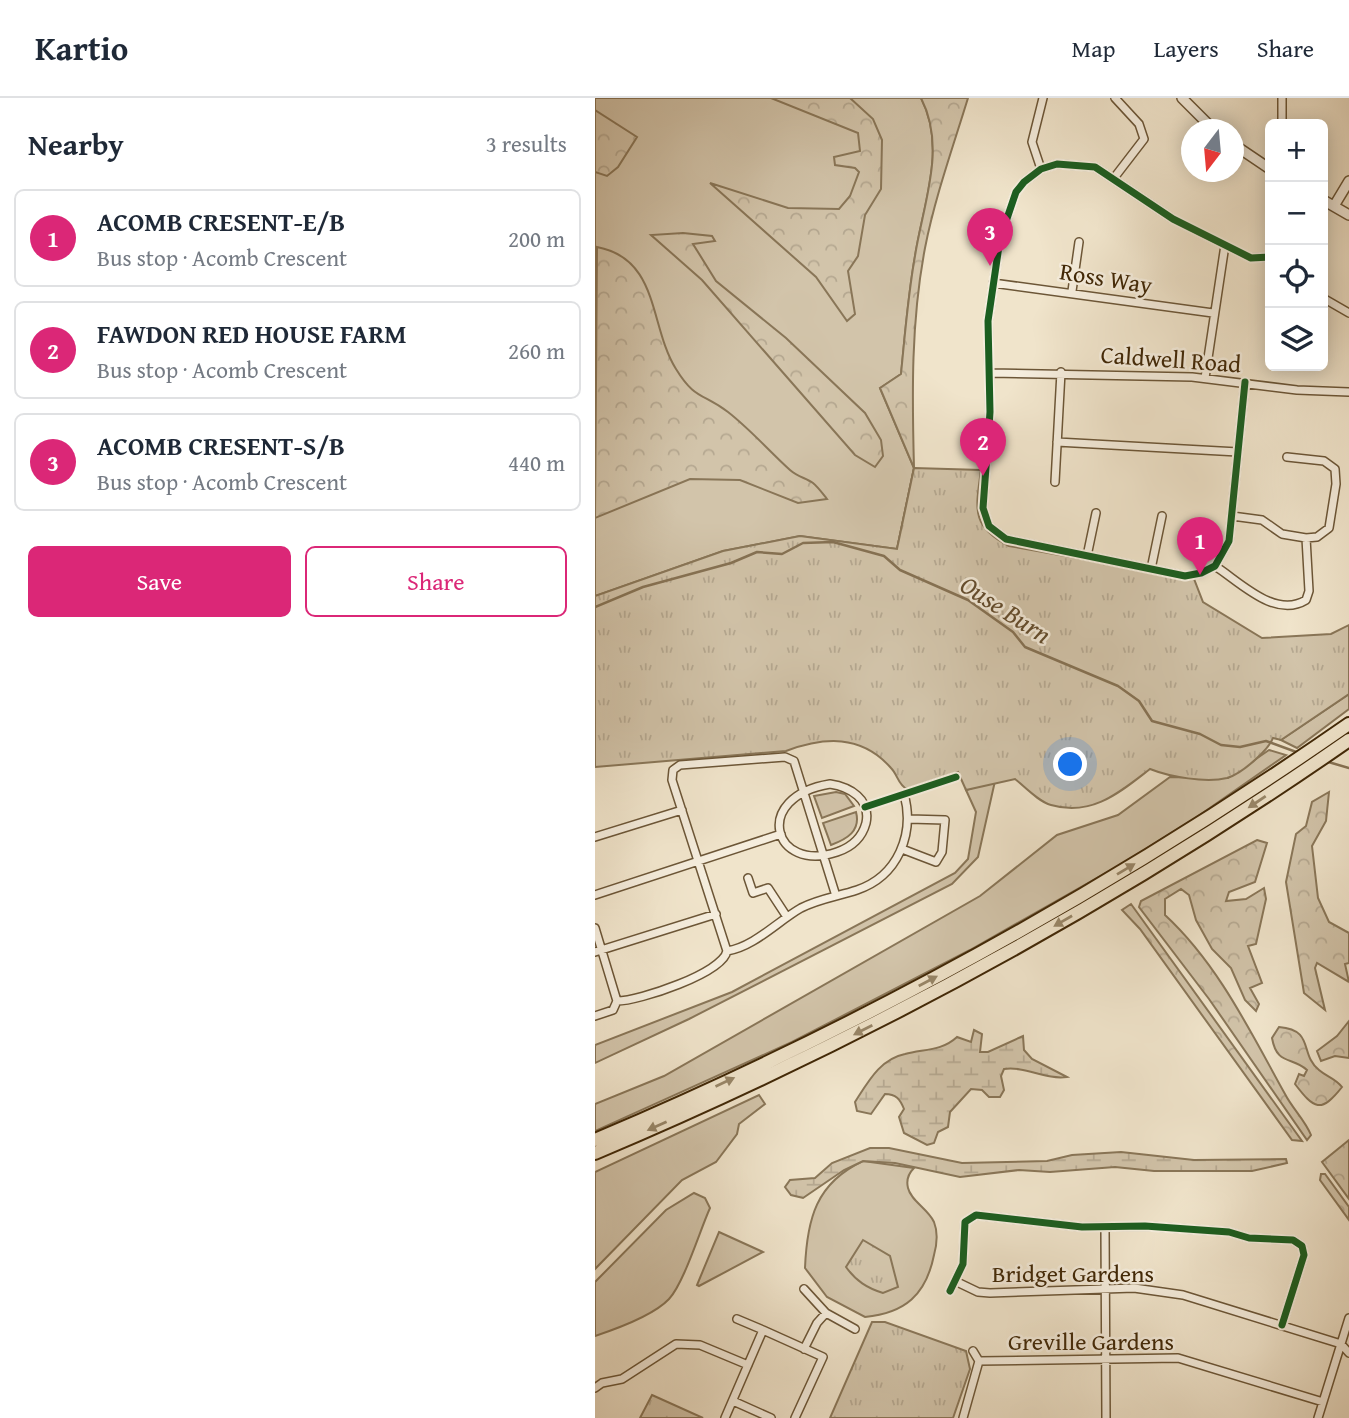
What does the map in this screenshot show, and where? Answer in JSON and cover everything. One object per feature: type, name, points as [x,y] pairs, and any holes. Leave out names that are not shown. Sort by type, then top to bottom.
[{"type":"highway","points":[[595,1153],[774,1073],[932,994],[1093,904],[1311,758],[1349,724]]},
{"type":"highway","points":[[595,1140],[759,1067],[960,964],[1311,758],[1349,740]]},
{"type":"street","points":[[1041,169],[1033,142],[1044,98]]},
{"type":"street","points":[[1114,178],[1144,139],[1139,124],[1115,98]]},
{"type":"street","points":[[1182,98],[1203,119]]},
{"type":"street","points":[[1282,98],[1282,119]]},
{"type":"street","points":[[1244,151],[1265,166]]},
{"type":"street","points":[[1245,382],[1229,541],[1215,566],[1201,573],[1185,576],[1006,539],[989,526],[983,508],[990,373],[988,321],[1000,239],[1016,192],[1041,169],[1057,164],[1083,164],[1114,178],[1173,219],[1251,258],[1265,257]]},
{"type":"street","points":[[1334,206],[1349,181]]},
{"type":"street","points":[[1328,203],[1349,215]]},
{"type":"street","points":[[1072,291],[1079,242]]},
{"type":"street","points":[[1205,378],[1225,245]]},
{"type":"street","name":"Ross Way","points":[[993,283],[1072,291],[1213,313]]},
{"type":"street","points":[[1328,301],[1349,313]]},
{"type":"street","points":[[1055,482],[1061,372]]},
{"type":"street","name":"Caldwell Road","points":[[990,373],[1061,372],[1205,378],[1297,390],[1349,392]]},
{"type":"street","points":[[1057,442],[1238,452]]},
{"type":"street","points":[[1232,516],[1262,520],[1282,534],[1306,538],[1317,537],[1329,528],[1337,475],[1331,464],[1287,457]]},
{"type":"street","points":[[1298,469],[1299,458]]},
{"type":"street","points":[[1087,556],[1096,513]]},
{"type":"street","points":[[1151,569],[1162,516]]},
{"type":"street","points":[[1215,566],[1274,605],[1302,603],[1309,591],[1306,538]]},
{"type":"street","points":[[617,1000],[632,1001],[705,972],[722,962],[727,951],[672,780],[675,767],[789,758],[794,761],[836,896]]},
{"type":"street","points":[[830,784],[841,786],[858,795],[865,807],[866,822],[856,842],[824,857],[811,857],[794,851],[781,834],[780,823],[786,806],[803,790],[830,784]]},
{"type":"street","points":[[727,951],[744,945],[803,907],[873,882],[895,861],[902,849],[909,820],[904,794]]},
{"type":"street","points":[[595,837],[682,810]]},
{"type":"street","points":[[902,849],[936,862],[942,852],[945,820],[909,820]]},
{"type":"street","points":[[595,895],[781,834]]},
{"type":"street","points":[[748,878],[753,893],[768,888],[787,917]]},
{"type":"street","points":[[599,951],[716,914]]},
{"type":"street","points":[[595,928],[599,951],[609,972],[617,1000],[613,1010],[595,1016]]},
{"type":"street","name":"Bridget Gardens","points":[[950,1291],[963,1264],[965,1222],[976,1215],[1082,1227],[1229,1232],[1249,1238],[1293,1240],[1302,1246],[1304,1255],[1282,1325]]},
{"type":"street","points":[[1105,1227],[1106,1418]]},
{"type":"street","name":"Bridget Gardens","points":[[955,1281],[978,1292],[990,1293],[1134,1288],[1183,1295],[1341,1344]]},
{"type":"street","points":[[804,1289],[826,1313],[855,1329]]},
{"type":"street","points":[[804,1349],[826,1313]]},
{"type":"street","points":[[1318,1418],[1349,1318]]},
{"type":"street","points":[[737,1319],[823,1357],[795,1418]]},
{"type":"street","points":[[725,1418],[763,1330]]},
{"type":"street","points":[[595,1388],[602,1383],[622,1379],[676,1344],[700,1345],[748,1365]]},
{"type":"street","points":[[1341,1344],[1349,1353]]},
{"type":"street","name":"Greville Gardens","points":[[963,1418],[979,1361],[973,1351]]},
{"type":"street","name":"Greville Gardens","points":[[979,1361],[1178,1358],[1323,1402]]},
{"type":"street","points":[[733,1401],[771,1418]]},
{"type":"green space","points":[[595,98],[921,98],[929,117],[932,136],[931,176],[913,271],[901,374],[880,388],[914,468],[897,549],[800,536],[723,551],[595,596]]},
{"type":"green space","points":[[771,98],[850,98],[873,119],[882,140],[881,189],[865,215],[858,256],[848,271],[855,314],[847,321],[816,277],[710,183],[788,208],[839,209],[850,196],[859,172],[855,168],[835,165],[834,157],[860,151],[858,133]]},
{"type":"green space","points":[[921,98],[968,98],[934,210],[920,275],[913,358],[914,468],[880,388],[901,374],[913,271],[931,176],[932,136],[929,117]]},
{"type":"green space","points":[[595,110],[637,137],[618,167],[607,176],[595,172]]},
{"type":"green space","points":[[683,233],[712,236],[715,241],[693,244],[716,281],[786,338],[865,413],[881,440],[883,456],[875,467],[855,455],[702,280],[651,235]]},
{"type":"green space","points":[[597,247],[617,254],[632,265],[643,280],[667,352],[689,386],[728,412],[790,470],[810,481],[827,499],[798,503],[740,480],[690,479],[595,518]]},
{"type":"green space","points":[[914,468],[923,472],[897,549]]},
{"type":"green space","points":[[914,468],[981,470],[977,505],[979,515],[987,531],[1009,546],[1194,579],[1203,602],[1262,638],[1331,634],[1349,625],[1349,694],[1281,740],[1273,738],[1260,755],[1233,776],[1199,779],[1178,777],[1150,769],[1116,794],[1080,808],[1046,803],[1015,779],[966,790],[958,772],[907,789],[879,757],[855,744],[841,742],[814,743],[786,751],[595,767],[595,596],[723,551],[800,536],[897,549]]},
{"type":"green space","points":[[1349,694],[1349,709],[1297,748],[1281,740]]},
{"type":"green space","points":[[1269,750],[1286,755],[1194,819],[1118,866],[970,950],[792,1042],[595,1131],[595,1104],[664,1076],[980,896],[1057,835],[1118,815],[1170,777],[1228,778]]},
{"type":"green space","points":[[995,781],[978,857],[952,884],[689,1019],[595,1063],[595,1045],[732,992],[955,873],[968,859],[976,812],[966,790]]},
{"type":"green space","points":[[836,792],[845,794],[854,806],[822,818],[814,796]]},
{"type":"green space","points":[[1329,792],[1326,821],[1312,846],[1318,898],[1329,922],[1349,933],[1349,963],[1345,964],[1349,982],[1317,963],[1315,968],[1325,1010],[1304,993],[1286,882],[1296,834],[1306,826],[1312,802]]},
{"type":"green space","points":[[856,812],[855,829],[831,845],[823,823]]},
{"type":"green space","points":[[1257,840],[1267,843],[1255,882],[1229,892],[1226,901],[1246,899],[1264,888],[1266,899],[1256,944],[1248,946],[1262,983],[1250,988],[1259,1004],[1256,1011],[1245,1000],[1231,968],[1212,949],[1196,920],[1189,895],[1181,889],[1165,899],[1165,915],[1201,955],[1232,999],[1311,1135],[1307,1140],[1209,999],[1139,907],[1141,901]]},
{"type":"green space","points":[[1131,904],[1302,1141],[1292,1140],[1140,929],[1122,910]]},
{"type":"green space","points":[[1349,1021],[1349,1058],[1335,1056],[1321,1061],[1317,1051],[1337,1036]]},
{"type":"green space","points":[[1279,1027],[1298,1033],[1313,1064],[1342,1087],[1323,1105],[1307,1099],[1295,1084],[1299,1074],[1304,1076],[1307,1070],[1277,1053],[1272,1038]]},
{"type":"green space","points":[[974,1030],[982,1034],[980,1052],[988,1052],[1023,1036],[1024,1050],[1032,1059],[1067,1077],[1004,1069],[1001,1076],[1004,1090],[1000,1097],[989,1097],[982,1090],[971,1089],[950,1112],[948,1127],[938,1132],[934,1143],[927,1145],[904,1133],[899,1117],[904,1109],[895,1096],[885,1094],[871,1114],[857,1111],[855,1102],[875,1072],[888,1061],[905,1054],[939,1047],[957,1037],[971,1042]]},
{"type":"green space","points":[[759,1095],[765,1104],[739,1124],[737,1134],[716,1162],[682,1180],[595,1269],[595,1172]]},
{"type":"green space","points":[[1349,1140],[1349,1199],[1322,1162]]},
{"type":"green space","points":[[870,1148],[889,1148],[962,1163],[1047,1161],[1072,1155],[1121,1152],[1194,1160],[1286,1159],[1287,1163],[1252,1171],[1154,1171],[1115,1167],[1050,1172],[1019,1170],[960,1177],[895,1163],[863,1161],[844,1170],[803,1198],[791,1195],[785,1187],[790,1180],[815,1178],[832,1163]]},
{"type":"green space","points":[[863,1161],[914,1168],[908,1177],[908,1188],[912,1197],[934,1222],[937,1238],[925,1281],[911,1300],[892,1311],[865,1317],[827,1297],[805,1268],[808,1234],[817,1204],[834,1180]]},
{"type":"green space","points":[[1321,1174],[1325,1174],[1349,1207],[1349,1220],[1320,1180]]},
{"type":"green space","points":[[694,1193],[705,1198],[710,1208],[675,1291],[662,1305],[645,1316],[595,1336],[595,1282],[666,1210]]},
{"type":"green space","points":[[719,1232],[763,1252],[699,1286],[697,1285]]},
{"type":"green space","points":[[863,1240],[890,1256],[898,1287],[883,1293],[877,1291],[858,1280],[846,1267]]},
{"type":"green space","points":[[872,1322],[885,1322],[966,1351],[970,1369],[953,1418],[830,1418]]},
{"type":"green space","points":[[652,1395],[703,1418],[640,1418]]},
{"type":"waterway","name":"Ouse Burn","points":[[595,607],[643,587],[731,563],[757,552],[782,554],[803,543],[833,542],[884,556],[900,570],[968,600],[1013,632],[1025,647],[1118,686],[1139,701],[1152,721],[1200,734],[1221,745],[1240,747],[1266,741],[1299,753]]},
{"type":"waterway","name":"Ouse Burn","points":[[1325,761],[1349,768]]},
{"type":"cycle path","points":[[1245,382],[1229,541],[1215,566],[1201,573],[1185,576],[1006,539],[989,526],[983,508],[990,412],[988,321],[1000,239],[1016,192],[1024,182],[1041,169],[1057,164],[1095,167],[1173,219],[1251,258],[1265,257]]},
{"type":"cycle path","points":[[865,807],[956,777]]},
{"type":"cycle path","points":[[950,1291],[963,1264],[965,1222],[976,1215],[1082,1227],[1145,1226],[1229,1232],[1249,1238],[1293,1240],[1302,1246],[1304,1255],[1282,1325]]},
{"type":"place","name":"ACOMB CRESENT-S/B","points":[[990,266]]},
{"type":"place","name":"FAWDON RED HOUSE FARM","points":[[983,476]]},
{"type":"place","name":"ACOMB CRESENT-E/B","points":[[1200,575]]}]
